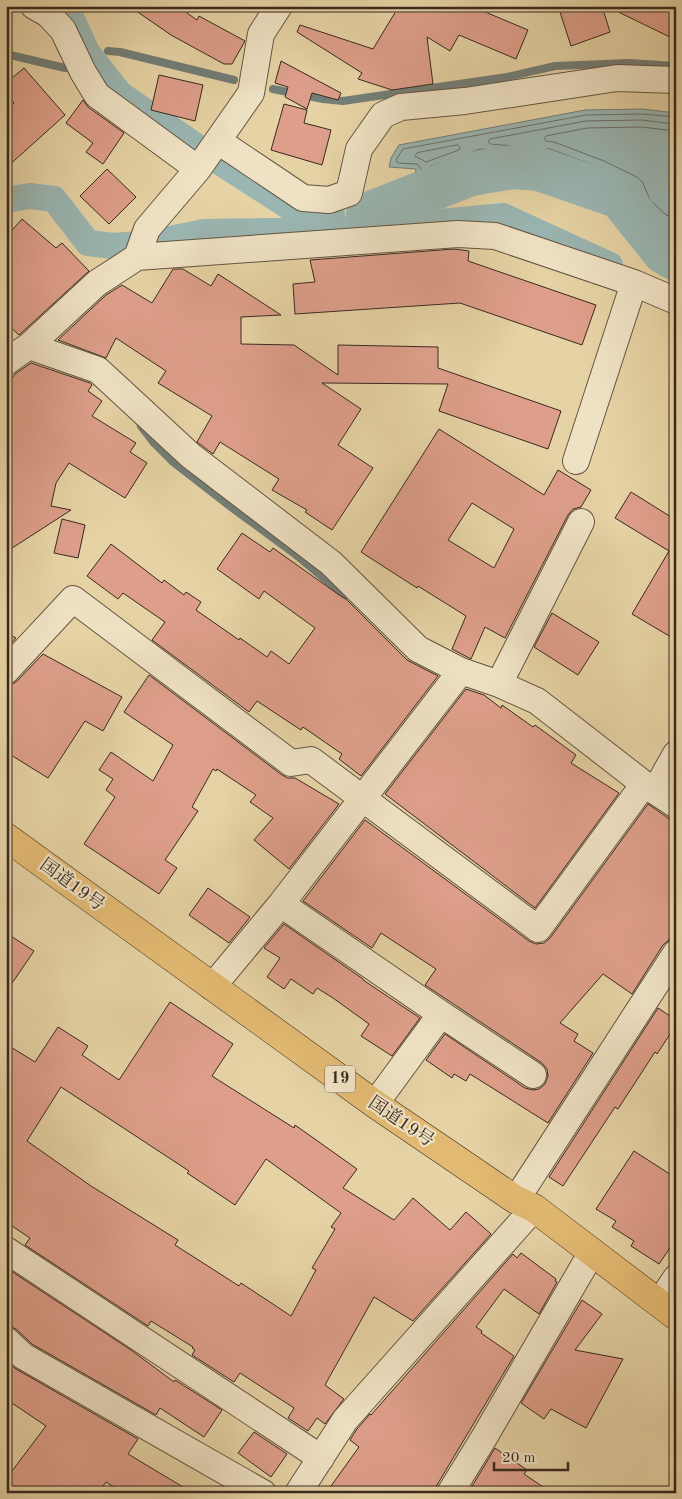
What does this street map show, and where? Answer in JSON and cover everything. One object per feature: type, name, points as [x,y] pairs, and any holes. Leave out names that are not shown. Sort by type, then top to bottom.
[{"type":"highway","name":"国道19号","points":[[6,837],[375,1104],[525,1204],[592,1252],[667,1310]]},
{"type":"street","points":[[34,6],[48,14],[63,30],[97,96],[208,155],[303,198],[329,200],[349,192],[359,149],[383,115],[401,108],[465,101],[617,78],[676,80]]},
{"type":"street","points":[[138,257],[147,229],[208,155],[251,93],[261,34],[279,6]]},
{"type":"street","points":[[6,362],[29,346],[97,283],[138,257],[458,234],[495,236],[634,283],[676,301]]},
{"type":"street","points":[[576,461],[634,283]]},
{"type":"street","points":[[29,346],[98,370],[191,456],[331,563],[418,649],[461,671],[499,684],[537,701],[658,794]]},
{"type":"street","points":[[499,684],[581,522]]},
{"type":"street","points":[[6,671],[73,599],[291,763],[311,760],[538,929],[658,794],[676,754]]},
{"type":"street","points":[[212,987],[281,904],[461,671]]},
{"type":"street","points":[[281,904],[533,1075]]},
{"type":"street","points":[[298,1493],[345,1420],[525,1204],[676,953]]},
{"type":"street","points":[[375,1104],[441,1014]]},
{"type":"street","points":[[6,1250],[321,1458]]},
{"type":"street","points":[[450,1493],[486,1436],[592,1252]]},
{"type":"street","points":[[667,1310],[676,1278]]},
{"type":"street","points":[[6,1340],[23,1356],[72,1382],[264,1493]]},
{"type":"water","points":[[642,109],[676,113],[676,238],[656,231],[634,211],[627,192],[597,178],[548,160],[480,154],[432,171],[429,176],[415,175],[416,169],[389,167],[391,158],[399,145],[585,110]]},
{"type":"building","points":[[129,6],[177,6],[197,20],[199,16],[245,41],[232,64],[224,64],[171,35]]},
{"type":"building","points":[[399,6],[471,6],[528,30],[516,59],[459,35],[450,51],[427,37],[433,84],[392,90],[358,79],[362,73],[297,32],[300,25],[373,49]]},
{"type":"building","points":[[558,6],[602,6],[610,32],[571,46]]},
{"type":"building","points":[[606,6],[676,6],[676,40]]},
{"type":"building","points":[[281,61],[341,93],[338,100],[312,93],[307,109],[285,97],[288,87],[275,83]]},
{"type":"building","points":[[24,68],[65,115],[6,168],[6,110],[14,103],[6,94],[6,83]]},
{"type":"building","points":[[159,75],[203,85],[195,121],[151,110]]},
{"type":"building","points":[[83,100],[88,107],[124,133],[103,164],[86,152],[93,143],[66,123]]},
{"type":"building","points":[[284,104],[307,110],[304,123],[331,130],[322,165],[271,150]]},
{"type":"building","points":[[107,169],[136,197],[109,224],[80,196]]},
{"type":"building","points":[[22,219],[56,248],[62,243],[89,271],[19,335],[6,323],[6,237]]},
{"type":"building","points":[[454,249],[469,251],[468,261],[596,305],[582,345],[460,303],[295,314],[293,284],[315,282],[310,260]]},
{"type":"building","points":[[173,269],[183,269],[211,286],[218,274],[281,315],[241,317],[241,344],[294,345],[338,375],[338,345],[438,347],[438,368],[561,411],[548,449],[439,411],[448,384],[322,383],[361,409],[338,445],[373,468],[332,530],[305,512],[307,510],[272,490],[279,479],[220,442],[213,454],[197,442],[212,416],[158,383],[166,371],[116,338],[106,358],[58,340],[106,295],[122,285],[152,303]]},
{"type":"building","points":[[31,363],[90,383],[92,385],[88,391],[102,401],[92,416],[136,443],[130,452],[147,463],[125,498],[69,463],[56,483],[51,506],[71,510],[6,552],[6,387],[15,374]]},
{"type":"building","points":[[439,429],[544,495],[558,470],[591,490],[581,507],[573,509],[568,515],[505,638],[485,627],[471,659],[452,649],[466,616],[418,586],[417,588],[361,552]],"holes":[[[472,503],[514,529],[494,568],[448,540]]]},
{"type":"building","points":[[631,492],[676,520],[676,640],[632,614],[669,551],[615,518]]},
{"type":"building","points":[[62,519],[85,525],[78,558],[54,553]]},
{"type":"building","points":[[242,533],[270,552],[273,548],[346,599],[407,660],[438,676],[361,776],[339,759],[342,754],[303,727],[301,730],[257,701],[249,712],[152,640],[165,622],[123,593],[118,599],[87,576],[111,544],[162,583],[164,580],[184,595],[186,592],[201,602],[196,610],[239,640],[240,638],[267,657],[271,651],[289,664],[315,628],[264,591],[259,599],[217,569]]},
{"type":"building","points":[[552,613],[599,642],[578,675],[534,647]]},
{"type":"building","points":[[6,633],[16,638],[6,649]]},
{"type":"building","points":[[43,654],[122,697],[103,731],[85,721],[48,778],[6,752],[6,686],[17,681]]},
{"type":"building","points":[[149,675],[282,775],[288,778],[295,778],[339,804],[289,869],[254,840],[273,818],[250,802],[256,795],[217,769],[216,771],[213,769],[192,807],[198,811],[165,860],[177,868],[159,894],[84,844],[115,797],[106,790],[113,779],[99,770],[111,752],[153,781],[173,745],[124,712]]},
{"type":"building","points":[[466,689],[484,695],[501,708],[502,705],[533,727],[535,725],[576,755],[571,763],[619,793],[535,908],[385,794]]},
{"type":"building","points":[[648,804],[668,818],[676,820],[676,931],[663,945],[632,994],[603,974],[560,1023],[578,1034],[574,1041],[593,1053],[548,1123],[470,1074],[466,1081],[454,1074],[452,1078],[426,1060],[445,1034],[525,1088],[533,1090],[539,1089],[545,1084],[548,1076],[547,1069],[542,1063],[425,985],[436,969],[381,933],[372,948],[303,901],[365,820],[529,941],[536,944],[544,943],[550,938]]},
{"type":"building","points":[[208,888],[250,917],[229,943],[189,915]]},
{"type":"building","points":[[284,924],[420,1018],[392,1056],[361,1036],[369,1024],[333,998],[317,988],[313,994],[291,979],[284,989],[267,977],[280,958],[264,948]]},
{"type":"building","points":[[6,933],[34,951],[6,992]]},
{"type":"building","points":[[170,1002],[233,1044],[212,1076],[294,1128],[295,1125],[357,1169],[343,1188],[394,1220],[413,1198],[450,1230],[466,1212],[491,1234],[413,1321],[374,1297],[325,1385],[344,1399],[325,1424],[317,1418],[308,1431],[288,1418],[294,1408],[240,1373],[234,1382],[192,1355],[195,1350],[193,1347],[151,1321],[148,1326],[25,1245],[30,1238],[6,1222],[6,1044],[35,1062],[58,1027],[88,1046],[82,1055],[119,1080]],"holes":[[[61,1087],[189,1171],[187,1173],[235,1205],[266,1159],[341,1213],[331,1227],[335,1229],[312,1268],[316,1270],[291,1316],[241,1283],[239,1286],[175,1245],[178,1240],[91,1186],[27,1141]]]},
{"type":"building","points":[[658,1008],[676,1020],[676,1025],[657,1054],[655,1052],[618,1109],[615,1107],[563,1186],[549,1177]]},
{"type":"building","points":[[634,1151],[676,1178],[676,1239],[659,1264],[631,1246],[634,1241],[612,1227],[616,1221],[596,1209]]},
{"type":"building","points":[[521,1253],[556,1279],[555,1281],[557,1282],[539,1314],[504,1289],[476,1327],[482,1331],[481,1333],[514,1356],[437,1485],[435,1493],[326,1493],[359,1447],[350,1440],[357,1429],[513,1254],[517,1258]]},
{"type":"building","points":[[8,1269],[131,1350],[174,1382],[175,1380],[222,1410],[204,1437],[160,1408],[156,1415],[32,1344],[16,1329],[6,1325],[6,1271]]},
{"type":"building","points":[[582,1300],[602,1314],[575,1350],[623,1359],[586,1428],[551,1409],[544,1419],[521,1403]]},
{"type":"building","points":[[6,1361],[16,1369],[138,1439],[128,1454],[193,1493],[123,1493],[106,1482],[98,1493],[6,1493],[6,1479],[46,1426],[6,1399]]},
{"type":"building","points":[[254,1432],[287,1454],[271,1477],[238,1453]]},
{"type":"building","points":[[495,1448],[527,1470],[524,1474],[552,1493],[468,1493]]},
{"type":"waterway","points":[[55,6],[73,21],[87,52],[120,94],[221,163],[302,215],[332,214]]},
{"type":"waterway","points":[[108,51],[120,52],[234,80]]},
{"type":"waterway","points":[[6,54],[65,68]]},
{"type":"waterway","points":[[273,89],[343,101],[507,77],[555,66],[629,63],[676,66]]},
{"type":"waterway","points":[[368,214],[471,174],[513,167],[539,169],[620,197],[664,252],[676,259]]},
{"type":"waterway","points":[[6,200],[30,196],[54,199],[88,243],[114,246],[150,243],[204,232],[378,228],[503,216],[610,265]]},
{"type":"waterway","points":[[141,426],[154,443],[172,461],[295,554],[345,596]]}]
